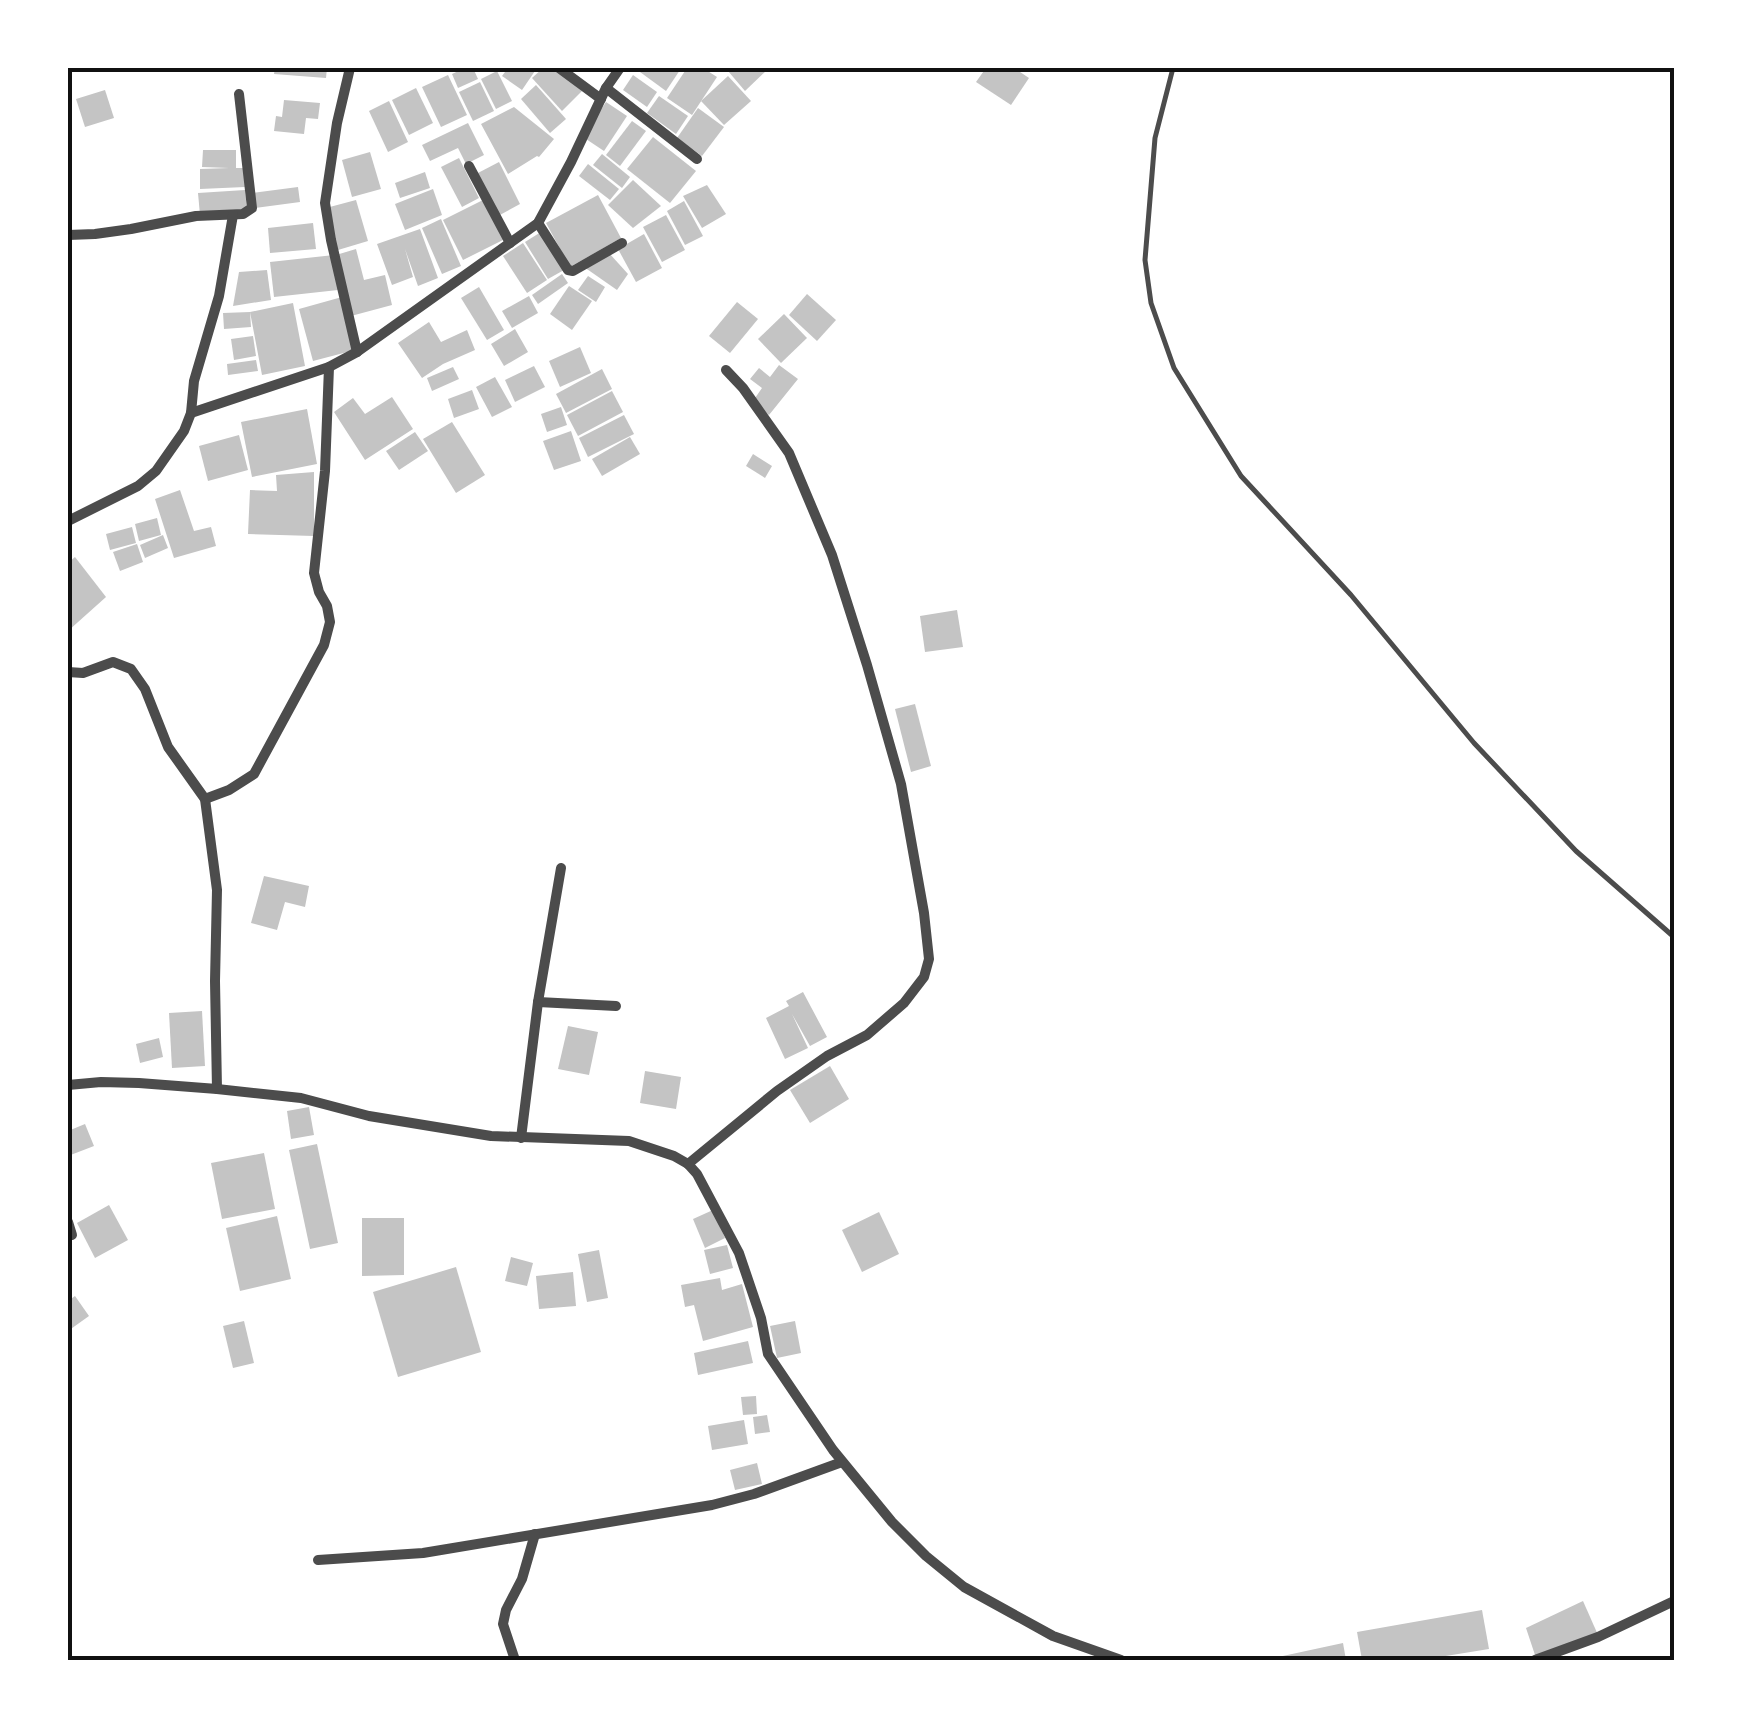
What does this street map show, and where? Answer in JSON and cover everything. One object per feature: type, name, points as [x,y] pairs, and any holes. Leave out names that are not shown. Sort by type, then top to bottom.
[{"type":"street","points":[[350,68],[325,203],[357,352]]},
{"type":"street","points":[[559,68],[600,100]]},
{"type":"street","points":[[190,413],[329,367],[357,352],[538,223],[606,88],[620,68]]},
{"type":"street","points":[[606,88],[697,159]]},
{"type":"street","points":[[68,235],[196,216],[243,214],[252,208],[239,94]]},
{"type":"street","points":[[469,166],[510,243]]},
{"type":"street","points":[[68,521],[138,486],[178,442],[190,413],[194,382],[219,296],[233,214]]},
{"type":"street","points":[[538,223],[568,270],[573,271],[622,244]]},
{"type":"street","points":[[205,799],[254,774],[324,645],[330,622],[314,573],[325,471],[329,367]]},
{"type":"street","points":[[688,1164],[776,1090],[866,1035],[904,1003],[924,977],[929,959],[901,784],[832,555],[790,454],[726,370]]},
{"type":"street","points":[[68,672],[83,672],[113,662],[131,669],[145,689],[168,746],[205,799],[217,890],[216,1089]]},
{"type":"street","points":[[521,1138],[538,1002],[561,868]]},
{"type":"street","points":[[538,1002],[616,1006]]},
{"type":"street","points":[[68,1085],[139,1083],[301,1098],[369,1116],[491,1136],[629,1141],[674,1156],[698,1174],[739,1253],[761,1318],[768,1354],[842,1462],[892,1522],[964,1587],[1053,1636],[1121,1660]]},
{"type":"street","points":[[68,1222],[72,1235]]},
{"type":"street","points":[[318,1560],[423,1552],[712,1505],[842,1462]]},
{"type":"street","points":[[515,1660],[503,1624],[535,1534]]},
{"type":"street","points":[[1534,1660],[1598,1637],[1674,1601]]},
{"type":"lane","points":[[1174,68],[1154,138],[1145,260],[1150,303],[1174,368],[1241,476],[1351,595],[1474,743],[1576,851],[1674,937]]},
{"type":"building","points":[[275,68],[327,68],[326,78],[274,74]]},
{"type":"building","points":[[473,68],[478,79],[458,88],[452,74]]},
{"type":"building","points":[[508,68],[537,68],[522,90],[502,76]]},
{"type":"building","points":[[543,68],[556,68],[582,91],[562,111],[532,78]]},
{"type":"building","points":[[644,68],[680,70],[666,91],[640,72]]},
{"type":"building","points":[[687,68],[703,68],[717,77],[692,115],[667,98]]},
{"type":"building","points":[[986,68],[1014,68],[1029,78],[1011,105],[976,82]]},
{"type":"building","points":[[767,70],[745,91],[728,71]]},
{"type":"building","points":[[497,71],[512,101],[496,109],[481,79]]},
{"type":"building","points":[[448,75],[467,115],[441,127],[422,87]]},
{"type":"building","points":[[633,75],[657,92],[647,107],[623,90]]},
{"type":"building","points":[[728,76],[751,101],[724,125],[701,101]]},
{"type":"building","points":[[480,82],[494,111],[473,121],[459,92]]},
{"type":"building","points":[[536,85],[566,119],[550,133],[521,99]]},
{"type":"building","points":[[416,88],[433,123],[409,135],[392,100]]},
{"type":"building","points":[[105,90],[114,118],[85,127],[76,99]]},
{"type":"building","points":[[659,96],[688,116],[676,134],[647,113]]},
{"type":"building","points":[[284,100],[320,103],[318,119],[306,118],[304,134],[274,131],[276,116],[282,117]]},
{"type":"building","points":[[389,101],[408,142],[388,152],[369,111]]},
{"type":"building","points":[[606,102],[627,116],[604,151],[583,137]]},
{"type":"building","points":[[514,107],[554,139],[539,157],[508,174],[481,124]]},
{"type":"building","points":[[698,108],[724,127],[702,156],[677,138]]},
{"type":"building","points":[[632,121],[646,131],[620,166],[606,155]]},
{"type":"building","points":[[468,123],[484,155],[466,164],[458,148],[430,161],[422,145]]},
{"type":"building","points":[[653,137],[696,171],[670,203],[627,169]]},
{"type":"building","points":[[203,150],[236,150],[236,168],[244,168],[245,187],[200,189],[200,169],[229,168],[202,167]]},
{"type":"building","points":[[370,152],[381,189],[352,197],[342,160]]},
{"type":"building","points":[[602,154],[630,177],[622,188],[593,165]]},
{"type":"building","points":[[459,158],[479,198],[462,207],[441,167]]},
{"type":"building","points":[[499,162],[520,204],[498,216],[476,174]]},
{"type":"building","points":[[588,164],[619,189],[610,200],[579,176]]},
{"type":"building","points":[[425,172],[430,188],[400,198],[395,183]]},
{"type":"building","points":[[633,180],[661,206],[633,228],[608,205]]},
{"type":"building","points":[[707,185],[726,214],[702,228],[683,196]]},
{"type":"building","points":[[298,187],[300,202],[255,208],[252,193]]},
{"type":"building","points":[[433,189],[442,215],[405,230],[395,204]]},
{"type":"building","points":[[245,190],[247,211],[200,215],[198,193]]},
{"type":"building","points":[[598,195],[621,238],[570,267],[546,223]]},
{"type":"building","points":[[485,199],[505,239],[463,260],[443,220]]},
{"type":"building","points":[[356,200],[368,241],[338,250],[326,208]]},
{"type":"building","points":[[684,201],[703,236],[685,245],[667,211]]},
{"type":"building","points":[[666,215],[685,250],[662,262],[643,227]]},
{"type":"building","points":[[441,219],[461,266],[442,274],[422,228]]},
{"type":"building","points":[[313,223],[316,249],[270,253],[268,228]]},
{"type":"building","points":[[420,229],[438,278],[418,286],[405,249],[413,277],[392,285],[377,244]]},
{"type":"building","points":[[541,232],[564,270],[548,279],[525,242]]},
{"type":"building","points":[[644,234],[662,268],[636,282],[618,249]]},
{"type":"building","points":[[523,243],[547,280],[527,293],[503,256]]},
{"type":"building","points":[[356,249],[364,280],[385,275],[392,305],[351,316],[336,255]]},
{"type":"building","points":[[609,253],[628,274],[617,290],[584,267]]},
{"type":"building","points":[[334,255],[338,290],[274,297],[270,262]]},
{"type":"building","points":[[267,270],[271,300],[233,306],[239,272]]},
{"type":"building","points":[[562,274],[568,283],[538,304],[532,295]]},
{"type":"building","points":[[588,276],[605,287],[596,302],[578,290]]},
{"type":"building","points":[[569,286],[592,301],[572,330],[550,314]]},
{"type":"building","points":[[479,287],[504,330],[487,340],[461,298]]},
{"type":"building","points":[[807,294],[836,320],[817,341],[789,315]]},
{"type":"building","points":[[529,296],[538,313],[512,328],[502,311]]},
{"type":"building","points":[[342,297],[355,350],[313,361],[299,309]]},
{"type":"building","points":[[737,302],[758,319],[730,353],[709,336]]},
{"type":"building","points":[[293,303],[305,366],[262,375],[250,312]]},
{"type":"building","points":[[250,312],[251,327],[224,329],[223,313]]},
{"type":"building","points":[[784,314],[807,338],[781,363],[758,339]]},
{"type":"building","points":[[429,322],[441,342],[467,330],[475,350],[422,378],[398,343]]},
{"type":"building","points":[[515,329],[528,352],[504,366],[491,344]]},
{"type":"building","points":[[253,336],[256,356],[234,360],[231,339]]},
{"type":"building","points":[[580,347],[591,373],[560,387],[549,361]]},
{"type":"building","points":[[256,360],[258,371],[228,375],[227,364]]},
{"type":"building","points":[[779,365],[798,379],[769,415],[753,401],[762,388],[750,379],[759,368],[770,377]]},
{"type":"building","points":[[534,366],[545,387],[515,402],[505,380]]},
{"type":"building","points":[[453,367],[459,379],[432,391],[427,378]]},
{"type":"building","points":[[602,369],[612,389],[566,413],[556,394]]},
{"type":"building","points":[[495,377],[512,407],[492,417],[476,387]]},
{"type":"building","points":[[472,390],[479,409],[454,418],[448,399]]},
{"type":"building","points":[[612,391],[623,412],[578,436],[567,415]]},
{"type":"building","points":[[392,397],[413,429],[365,460],[334,412],[353,398],[365,414]]},
{"type":"building","points":[[561,407],[567,425],[547,432],[541,414]]},
{"type":"building","points":[[307,409],[317,464],[252,477],[241,422]]},
{"type":"building","points":[[624,415],[634,434],[588,457],[579,438]]},
{"type":"building","points":[[452,422],[485,475],[456,493],[423,439]]},
{"type":"building","points":[[571,431],[581,461],[554,470],[543,441]]},
{"type":"building","points":[[415,432],[428,451],[399,470],[386,451]]},
{"type":"building","points":[[239,435],[248,470],[208,481],[199,446]]},
{"type":"building","points":[[630,437],[640,454],[602,476],[592,459]]},
{"type":"building","points":[[753,454],[772,466],[765,478],[746,466]]},
{"type":"building","points":[[314,472],[314,536],[248,534],[250,490],[277,491],[276,475]]},
{"type":"building","points":[[180,490],[194,531],[211,527],[216,546],[174,558],[155,499]]},
{"type":"building","points":[[157,518],[161,535],[139,541],[135,524]]},
{"type":"building","points":[[132,527],[136,543],[110,550],[106,534]]},
{"type":"building","points":[[163,535],[168,548],[145,558],[140,545]]},
{"type":"building","points":[[137,544],[143,562],[120,571],[113,552]]},
{"type":"building","points":[[75,557],[106,597],[68,631],[68,563]]},
{"type":"building","points":[[957,610],[963,647],[925,652],[920,616]]},
{"type":"building","points":[[915,704],[931,766],[911,772],[895,709]]},
{"type":"building","points":[[264,876],[309,886],[305,907],[285,902],[277,930],[251,923]]},
{"type":"building","points":[[803,992],[827,1037],[810,1046],[792,1014],[808,1048],[785,1059],[766,1018],[789,1006],[786,1001]]},
{"type":"building","points":[[202,1011],[205,1066],[172,1068],[169,1013]]},
{"type":"building","points":[[568,1026],[598,1032],[589,1075],[558,1069]]},
{"type":"building","points":[[159,1038],[163,1057],[140,1063],[136,1044]]},
{"type":"building","points":[[830,1066],[849,1099],[810,1123],[790,1090]]},
{"type":"building","points":[[645,1071],[681,1077],[676,1109],[640,1103]]},
{"type":"building","points":[[309,1107],[314,1135],[291,1139],[287,1111]]},
{"type":"building","points":[[85,1124],[94,1146],[68,1156],[68,1131]]},
{"type":"building","points":[[317,1144],[338,1243],[310,1249],[289,1150]]},
{"type":"building","points":[[264,1153],[275,1209],[222,1219],[211,1163]]},
{"type":"building","points":[[109,1205],[128,1240],[95,1258],[77,1223]]},
{"type":"building","points":[[713,1210],[725,1238],[705,1248],[693,1219]]},
{"type":"building","points":[[879,1212],[899,1254],[862,1272],[842,1230]]},
{"type":"building","points":[[277,1216],[291,1279],[240,1291],[226,1228]]},
{"type":"building","points":[[362,1218],[404,1218],[404,1275],[362,1276]]},
{"type":"building","points":[[727,1245],[733,1268],[710,1274],[704,1250]]},
{"type":"building","points":[[599,1250],[608,1298],[587,1302],[578,1254]]},
{"type":"building","points":[[511,1257],[533,1263],[527,1286],[505,1281]]},
{"type":"building","points":[[456,1267],[481,1352],[398,1377],[373,1292]]},
{"type":"building","points":[[573,1272],[576,1306],[539,1309],[536,1276]]},
{"type":"building","points":[[720,1278],[722,1290],[742,1284],[753,1327],[703,1341],[694,1305],[685,1307],[681,1285]]},
{"type":"building","points":[[75,1296],[89,1316],[68,1331],[68,1301]]},
{"type":"building","points":[[244,1321],[254,1363],[233,1368],[223,1326]]},
{"type":"building","points":[[795,1321],[801,1353],[777,1358],[770,1326]]},
{"type":"building","points":[[748,1341],[753,1363],[698,1375],[694,1353]]},
{"type":"building","points":[[756,1396],[757,1414],[743,1415],[741,1397]]},
{"type":"building","points":[[767,1415],[770,1432],[755,1434],[753,1417]]},
{"type":"building","points":[[744,1420],[748,1444],[712,1450],[708,1426]]},
{"type":"building","points":[[757,1463],[762,1484],[735,1490],[730,1470]]},
{"type":"building","points":[[1583,1601],[1598,1635],[1536,1658],[1526,1628]]},
{"type":"building","points":[[1482,1610],[1489,1649],[1421,1660],[1362,1660],[1357,1632]]},
{"type":"building","points":[[1343,1643],[1346,1660],[1269,1660],[1269,1659]]}]
